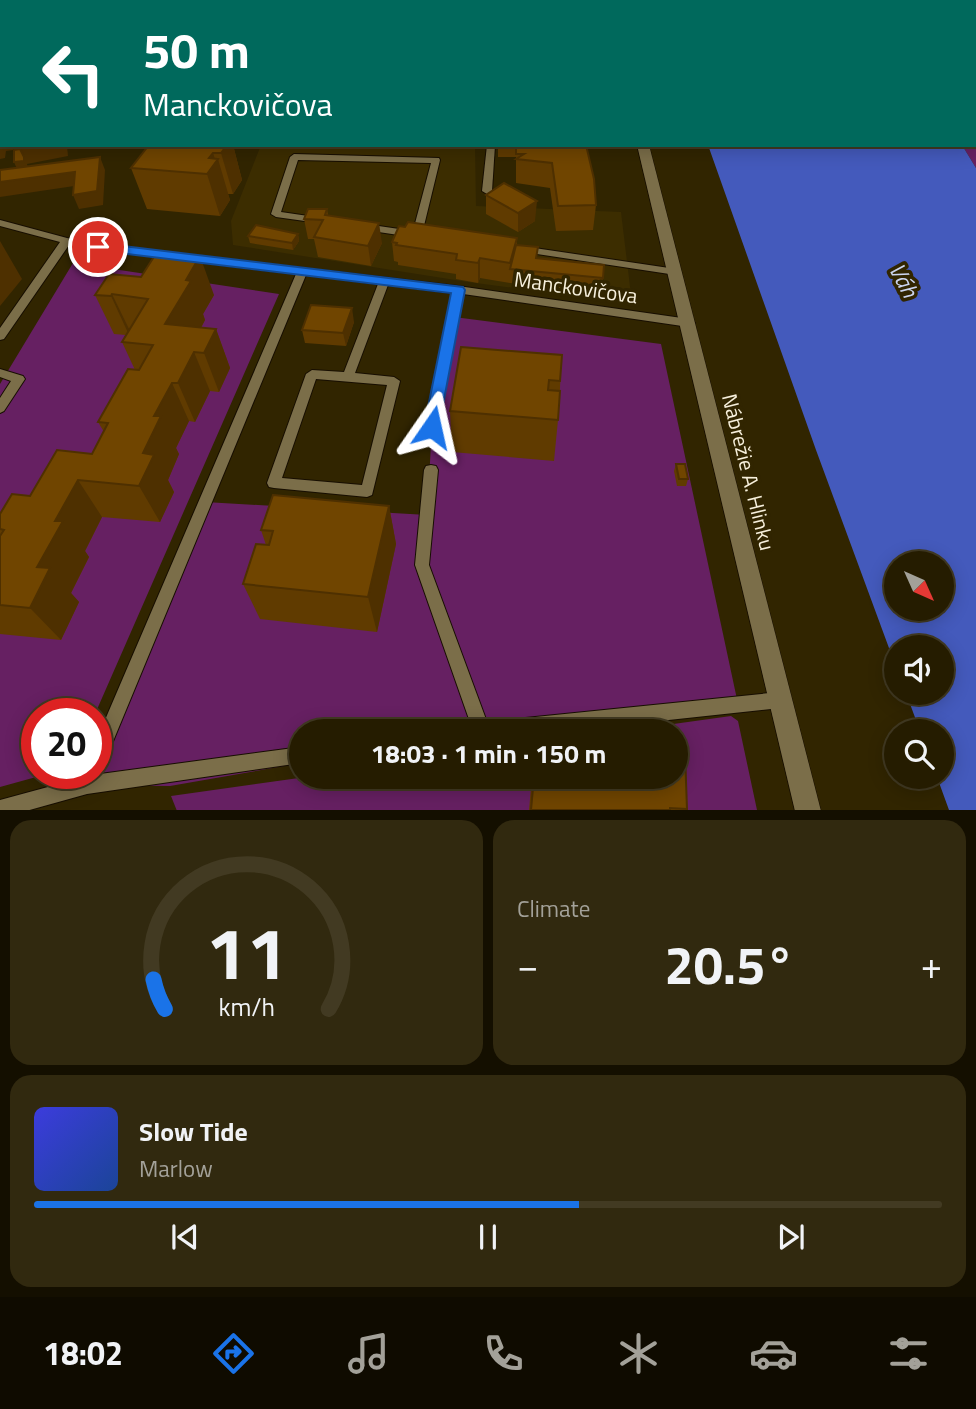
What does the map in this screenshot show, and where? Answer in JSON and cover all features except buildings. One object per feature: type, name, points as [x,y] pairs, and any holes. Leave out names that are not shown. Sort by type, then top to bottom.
[{"type":"street","name":"Nábrežie A. Hlinku","points":[[644,147],[808,810]]},
{"type":"lane","points":[[487,191],[491,147]]},
{"type":"lane","points":[[327,222],[276,214],[294,158],[436,160],[417,234]]},
{"type":"lane","name":"Manckovičova","points":[[0,223],[66,242],[458,290],[689,323]]},
{"type":"lane","points":[[353,225],[430,236]]},
{"type":"lane","points":[[0,336],[66,242]]},
{"type":"lane","points":[[509,248],[676,272]]},
{"type":"lane","points":[[112,724],[302,272]]},
{"type":"lane","points":[[348,377],[384,282]]},
{"type":"lane","points":[[432,427],[458,290]]},
{"type":"lane","points":[[0,373],[19,379],[0,408]]},
{"type":"lane","points":[[312,374],[348,377],[394,381],[367,491],[274,483],[312,374]]},
{"type":"lane","points":[[431,470],[422,565],[473,719]]},
{"type":"lane","points":[[594,719],[780,700]]},
{"type":"lane","points":[[112,776],[289,756]]},
{"type":"lane","points":[[0,809],[59,789]]},
{"type":"shaded area","points":[[260,147],[475,147],[476,206],[621,212],[632,303],[468,282],[233,245],[231,221]]},
{"type":"shaded area","points":[[963,147],[976,147],[976,168]]},
{"type":"shaded area","points":[[73,263],[279,294],[102,698],[21,698],[21,781],[0,787],[0,384]]},
{"type":"shaded area","points":[[454,317],[661,344],[738,704],[592,719],[289,719],[289,765],[170,786],[112,785],[112,734],[205,502],[427,515],[432,427]]},
{"type":"shaded area","points":[[731,716],[738,721],[757,810],[177,810],[171,796],[289,779],[289,789],[688,789],[688,722]]},
{"type":"water","name":"Váh","points":[[709,147],[963,147],[976,168],[976,810],[949,810],[941,789],[954,789],[954,719],[916,719],[910,705],[954,705],[954,635],[884,635]]},
{"type":"route","points":[[98,247],[458,290],[432,427]]}]
